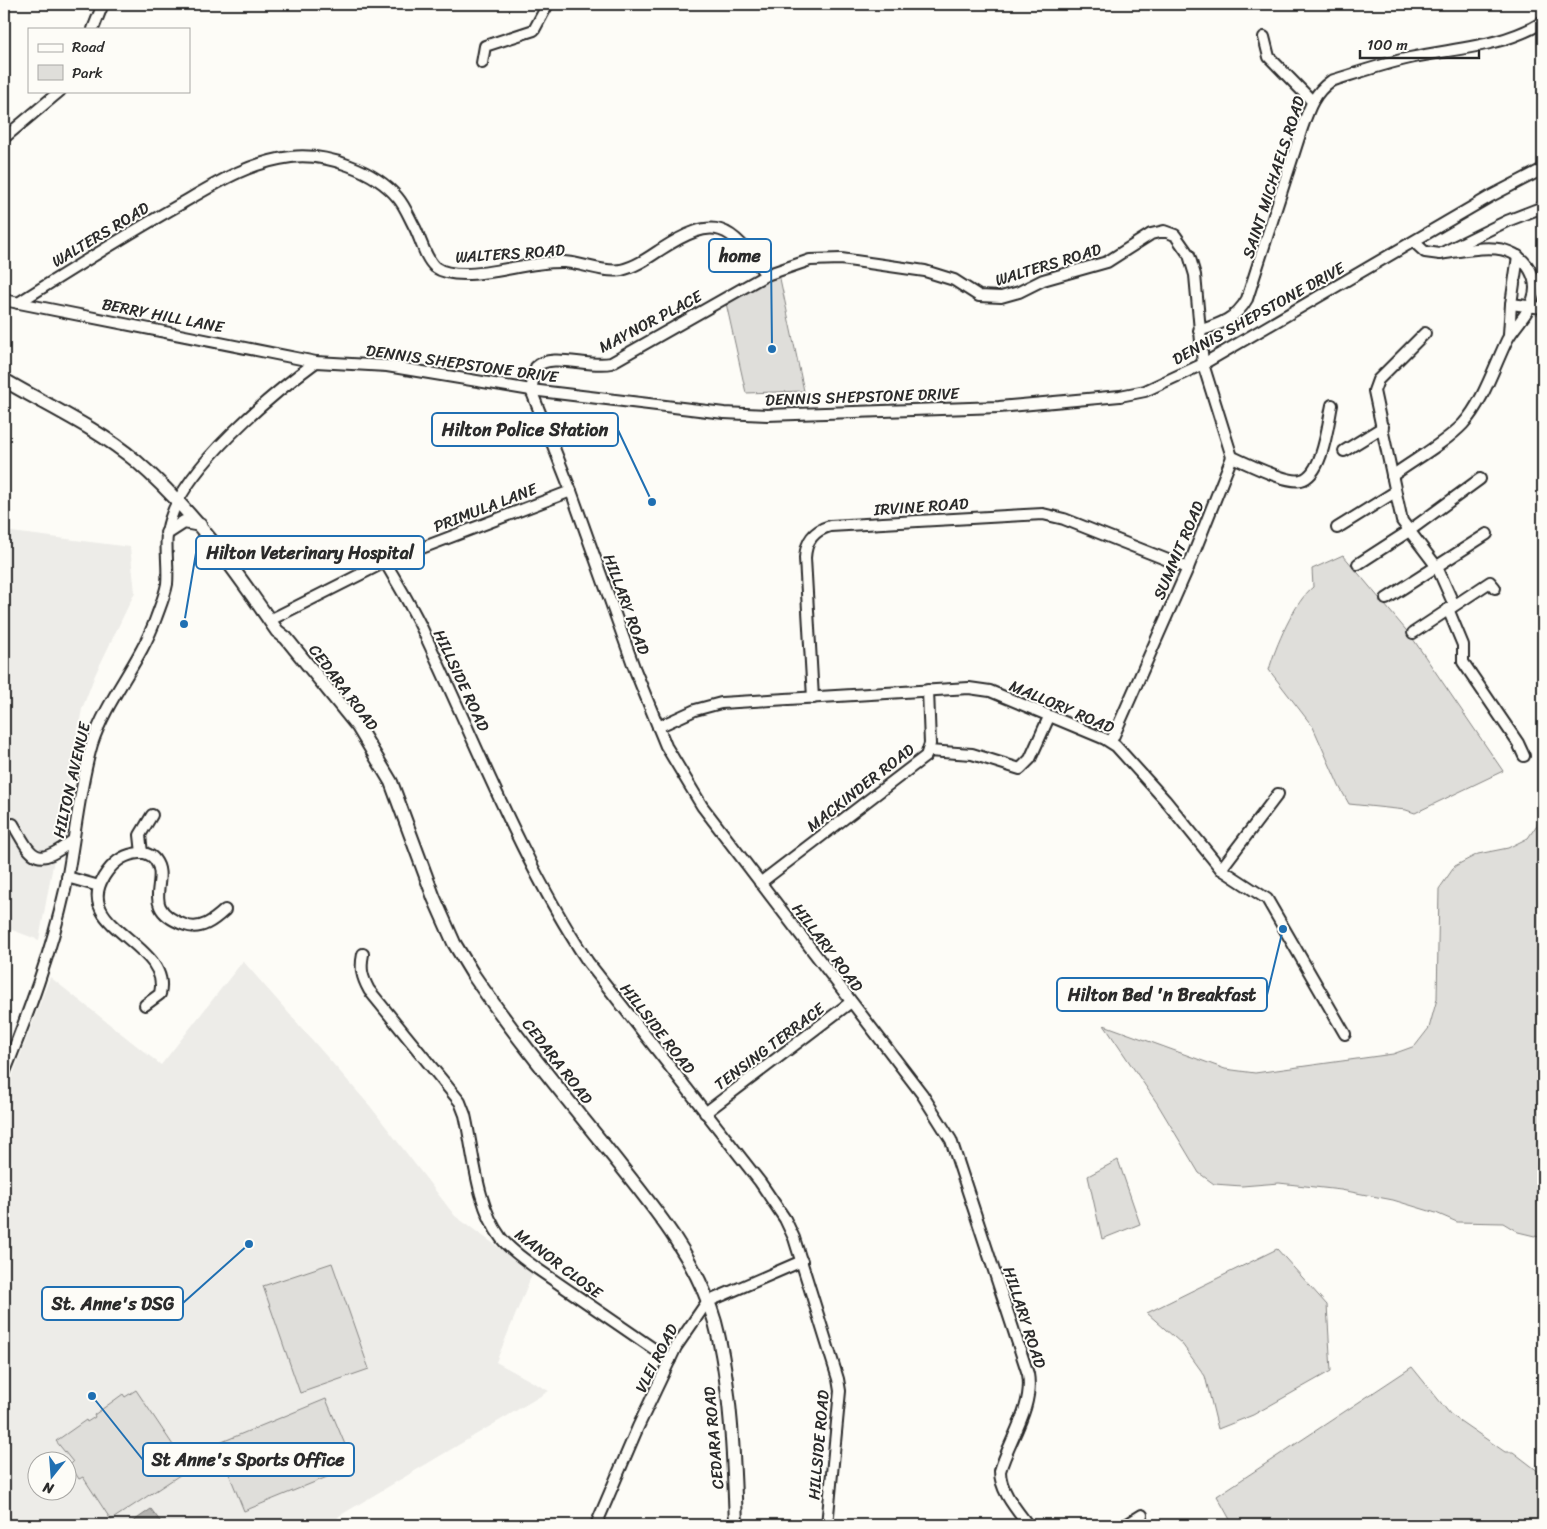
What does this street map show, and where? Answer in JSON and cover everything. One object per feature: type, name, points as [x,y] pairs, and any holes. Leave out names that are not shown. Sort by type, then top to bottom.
[{"type":"main road","points":[[4,370],[109,433],[141,456],[180,498]]},
{"type":"main road","points":[[4,380],[110,441],[180,498]]},
{"type":"main road","name":"CEDARA ROAD","points":[[180,498],[272,618]]},
{"type":"main road","name":"CEDARA ROAD","points":[[180,498],[228,551],[272,618],[277,631],[286,638],[358,727],[391,782],[434,898],[454,942],[474,976],[670,1230],[687,1258],[714,1322],[724,1375],[736,1525]]},
{"type":"main road","points":[[166,534],[184,522],[200,525]]},
{"type":"street","points":[[93,28],[104,4]]},
{"type":"street","points":[[482,63],[485,46],[534,30],[548,4]]},
{"type":"street","name":"SAINT MICHAELS ROAD","points":[[1199,331],[1227,321],[1237,314],[1247,299],[1256,277],[1272,215],[1312,100],[1322,87],[1331,81],[1409,58],[1501,41],[1526,33],[1543,22]]},
{"type":"street","points":[[1264,37],[1269,56],[1312,100]]},
{"type":"street","points":[[4,138],[59,92]]},
{"type":"street","name":"WALTERS ROAD","points":[[18,303],[154,219],[238,171],[267,161],[293,156],[308,157],[356,168],[378,181],[398,198],[434,266],[446,272],[475,273],[536,263],[556,262],[623,270],[646,259],[682,236],[693,231],[710,229],[720,230],[738,239],[766,275],[810,260],[841,259],[925,271],[954,280],[979,296],[1001,297],[1073,270],[1098,266],[1116,258],[1151,234],[1169,232],[1181,241],[1189,254],[1195,275],[1203,364]]},
{"type":"street","name":"DENNIS SHEPSTONE DRIVE","points":[[316,362],[387,366],[531,390],[724,413],[767,415],[980,408],[1120,396],[1144,391],[1203,364],[1491,196],[1543,169]]},
{"type":"street","points":[[1440,254],[1507,221],[1543,207]]},
{"type":"street","points":[[1392,476],[1462,424],[1473,410],[1509,335],[1529,307],[1536,287],[1528,268],[1518,256],[1511,252],[1497,248],[1440,254],[1425,252],[1414,242]]},
{"type":"street","points":[[1509,335],[1511,304],[1518,256]]},
{"type":"street","name":"MAYNOR PLACE","points":[[531,390],[534,371],[542,362],[558,361],[594,365],[611,363],[766,275]]},
{"type":"street","name":"BERRY HILL LANE","points":[[4,300],[316,362]]},
{"type":"street","points":[[1511,304],[1543,308]]},
{"type":"street","points":[[1426,333],[1375,386],[1374,391],[1395,492],[1402,521],[1436,567],[1463,645],[1463,662],[1518,743],[1524,756]]},
{"type":"street","points":[[180,498],[216,450],[267,399],[316,362]]},
{"type":"street","points":[[1203,364],[1232,457],[1286,478],[1302,480],[1316,468],[1332,405]]},
{"type":"street","name":"HILLARY ROAD","points":[[531,390],[571,491],[658,727],[702,806],[935,1112],[951,1140],[1029,1382],[1026,1404],[1000,1471],[1004,1490],[1028,1525]]},
{"type":"street","points":[[1344,451],[1383,427]]},
{"type":"street","name":"SUMMIT ROAD","points":[[1110,742],[1188,568],[1232,457]]},
{"type":"street","points":[[1358,564],[1409,531],[1480,478]]},
{"type":"street","name":"PRIMULA LANE","points":[[272,618],[386,562],[571,491]]},
{"type":"street","points":[[1337,528],[1395,492]]},
{"type":"street","name":"HILTON AVENUE","points":[[4,1074],[51,942],[67,877],[83,780],[100,720],[155,621],[164,594],[167,583],[166,534],[180,498]]},
{"type":"street","name":"IRVINE ROAD","points":[[813,698],[805,558],[812,535],[820,529],[830,526],[1043,514],[1064,519],[1188,568]]},
{"type":"street","points":[[1386,599],[1487,534]]},
{"type":"street","name":"HILLSIDE ROAD","points":[[386,562],[424,633],[516,834],[551,904],[588,962],[774,1202],[785,1219],[802,1261],[834,1360],[840,1392],[827,1509],[827,1525]]},
{"type":"street","points":[[1413,633],[1490,582],[1495,588]]},
{"type":"street","name":"MALLORY ROAD","points":[[658,727],[708,706],[969,688],[990,692],[1110,742],[1165,800],[1221,869],[1259,892],[1271,904],[1346,1034]]},
{"type":"street","name":"MACKINDER ROAD","points":[[760,883],[913,768],[928,751],[928,690]]},
{"type":"street","points":[[928,751],[972,754],[1020,769],[1030,759],[1049,717]]},
{"type":"street","points":[[1221,869],[1278,794]]},
{"type":"street","points":[[142,852],[140,835],[152,815]]},
{"type":"street","points":[[13,824],[30,852],[37,856],[44,858],[53,855],[72,841]]},
{"type":"street","points":[[145,1005],[160,994],[162,982],[159,974],[154,963],[105,916],[98,896],[99,886],[114,864],[131,854],[142,852],[155,859],[158,866],[159,906],[164,914],[188,927],[201,926],[212,922],[225,910]]},
{"type":"street","points":[[67,877],[99,886]]},
{"type":"street","name":"MANOR CLOSE","points":[[363,954],[360,968],[362,978],[369,990],[460,1102],[465,1115],[487,1211],[500,1237],[515,1252],[536,1268],[670,1360]]},
{"type":"street","name":"TENSING TERRACE","points":[[705,1113],[851,1002]]},
{"type":"street","points":[[707,1302],[802,1261]]},
{"type":"street","name":"VLEI ROAD","points":[[596,1525],[638,1427],[670,1360],[683,1336],[707,1302]]},
{"type":"street","points":[[1126,1525],[1142,1515]]},
{"type":"shaded area","points":[[4,531],[130,547],[135,592],[95,675],[82,709],[39,940],[4,927]]},
{"type":"shaded area","points":[[243,961],[370,1106],[455,1216],[533,1272],[496,1362],[549,1391],[339,1516],[333,1525],[4,1525],[4,1098],[50,977],[161,1065]]},
{"type":"shaded area","points":[[151,1509],[163,1525],[128,1525]]},
{"type":"green space","points":[[779,274],[804,391],[746,393],[726,303]]},
{"type":"green space","points":[[1343,555],[1411,636],[1503,771],[1415,813],[1406,810],[1349,804],[1313,727],[1269,670],[1286,625],[1299,603],[1313,587],[1312,569]]},
{"type":"green space","points":[[1543,816],[1543,1238],[1518,1232],[1503,1223],[1457,1222],[1436,1213],[1393,1200],[1341,1190],[1279,1183],[1242,1186],[1214,1184],[1199,1173],[1157,1103],[1104,1025],[1225,1069],[1255,1073],[1393,1054],[1415,1046],[1429,1028],[1437,999],[1439,889],[1455,866],[1478,854],[1508,848],[1528,838]]},
{"type":"green space","points":[[1118,1160],[1140,1224],[1102,1239],[1088,1176]]},
{"type":"green space","points":[[1277,1249],[1327,1305],[1331,1371],[1253,1415],[1218,1429],[1205,1376],[1182,1344],[1147,1313]]},
{"type":"green space","points":[[332,1263],[369,1369],[300,1393],[263,1286]]},
{"type":"green space","points":[[1412,1367],[1450,1414],[1505,1452],[1513,1452],[1543,1475],[1543,1525],[1233,1525],[1217,1496]]},
{"type":"green space","points":[[136,1390],[189,1469],[111,1520],[83,1477],[79,1479],[78,1477],[78,1452],[65,1452],[56,1441],[86,1420],[87,1422],[95,1417],[94,1415],[123,1394],[125,1397]]},
{"type":"green space","points":[[326,1399],[354,1466],[244,1511],[217,1444]]},
{"type":"place","name":"home","points":[[772,349]]},
{"type":"place","name":"Hilton Police Station","points":[[652,502]]},
{"type":"place","name":"Hilton Veterinary Hospital","points":[[184,624]]},
{"type":"place","name":"Hilton Bed 'n Breakfast","points":[[1283,929]]},
{"type":"place","name":"St. Anne's DSG","points":[[249,1244]]},
{"type":"place","name":"St Anne's Sports Office","points":[[92,1396]]}]
